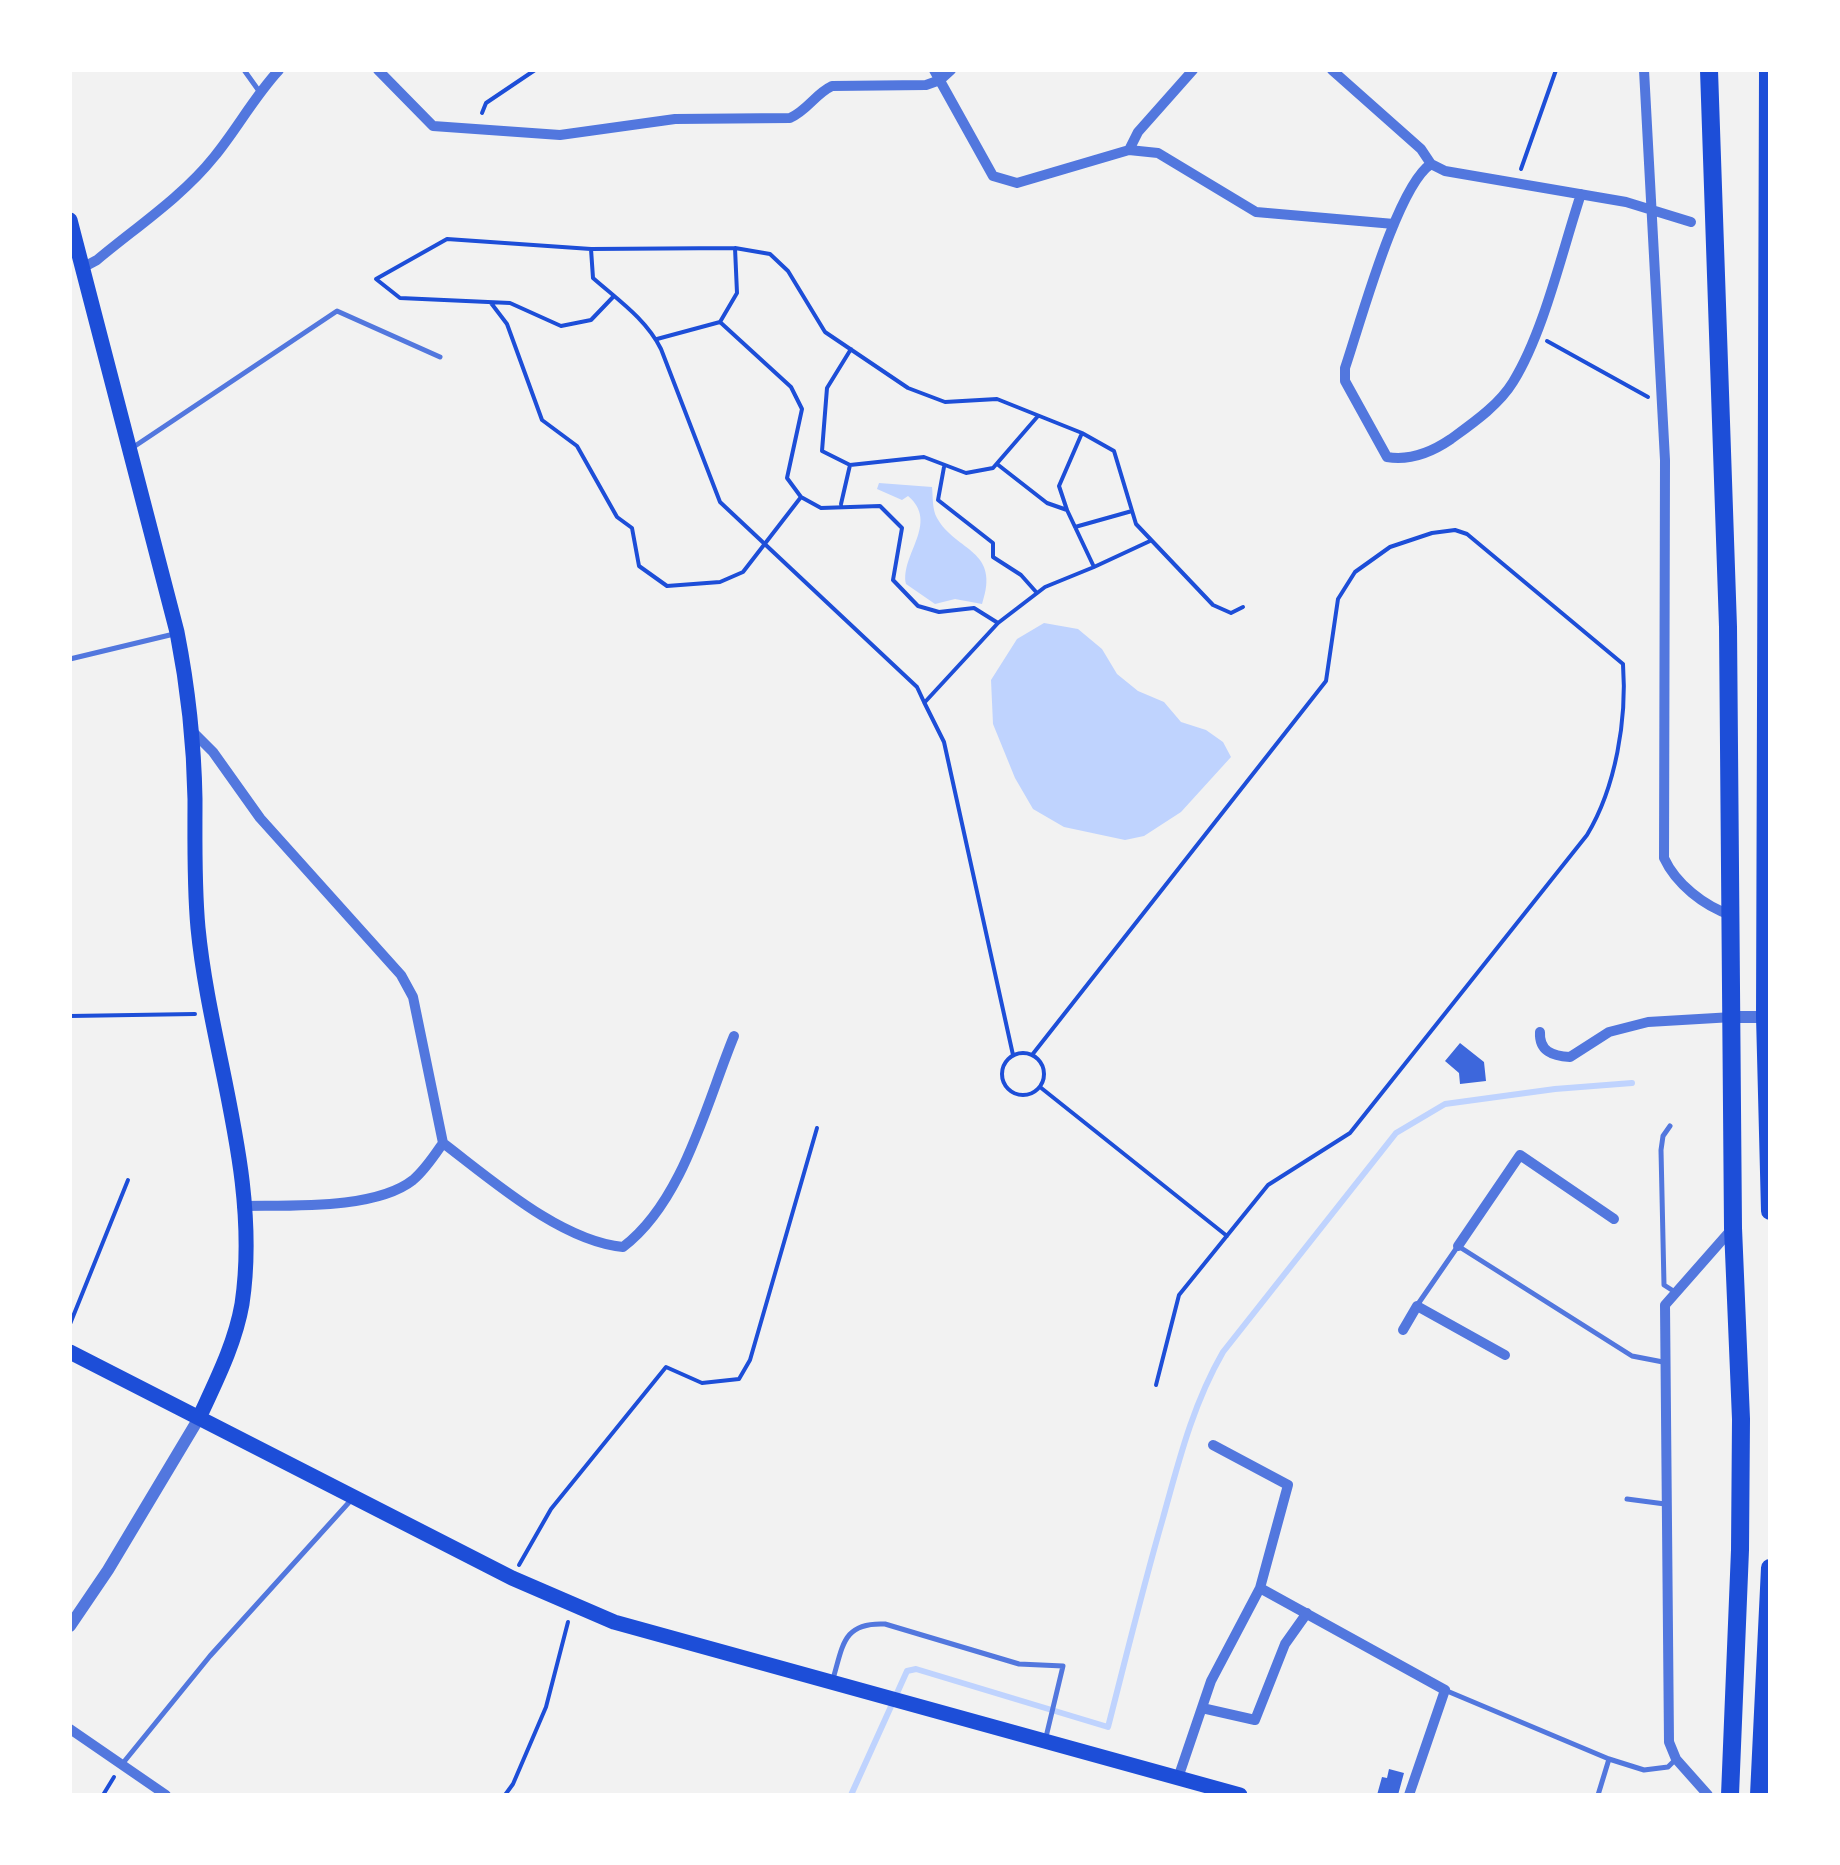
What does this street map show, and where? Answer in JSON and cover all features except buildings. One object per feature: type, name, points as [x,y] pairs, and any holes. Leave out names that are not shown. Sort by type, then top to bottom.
[{"type":"highway","points":[[1708,70],[1728,627],[1733,1228],[1741,1419],[1740,1568],[1730,1795]]},
{"type":"highway","points":[[1768,70],[1770,1211]]},
{"type":"highway","points":[[1759,1795],[1770,1568]]},
{"type":"main road","points":[[70,220],[79,276],[177,632],[192,732],[195,894],[211,1013],[235,1129],[246,1248],[242,1306],[226,1358],[199,1418]]},
{"type":"main road","points":[[70,1352],[572,1605],[668,1639],[1240,1795]]},
{"type":"street","points":[[79,276],[204,168],[259,91],[279,70]]},
{"type":"street","points":[[378,70],[434,126],[560,135],[676,119],[790,118],[810,106],[824,90],[839,84],[926,85],[951,70]]},
{"type":"street","points":[[1128,150],[1138,132],[1193,70]]},
{"type":"street","points":[[1332,70],[1420,149],[1431,164],[1445,172],[1626,202],[1691,222]]},
{"type":"street","points":[[1644,70],[1665,460],[1664,858],[1668,867],[1710,908],[1732,916]]},
{"type":"street","points":[[937,75],[993,176],[1016,183],[1128,150],[1158,153],[1256,212],[1394,224]]},
{"type":"street","points":[[1431,164],[1420,171],[1394,224],[1344,368],[1345,381],[1387,456],[1403,460],[1440,447],[1502,398],[1514,382],[1581,194]]},
{"type":"street","points":[[192,732],[213,752],[260,818],[401,975],[413,997],[443,1143],[552,1221],[599,1245],[624,1247],[640,1235],[690,1157],[707,1100],[734,1036]]},
{"type":"street","points":[[1540,1032],[1542,1046],[1549,1053],[1570,1056],[1608,1032],[1648,1022],[1768,1016]]},
{"type":"street","points":[[242,1206],[348,1203],[380,1194],[410,1182],[443,1143]]},
{"type":"street","points":[[1458,1246],[1520,1155],[1614,1219]]},
{"type":"street","points":[[1708,1795],[1676,1759],[1669,1742],[1665,1305],[1733,1228]]},
{"type":"street","points":[[1403,1330],[1416,1306],[1505,1355]]},
{"type":"street","points":[[70,1626],[199,1418]]},
{"type":"street","points":[[1178,1778],[1212,1681],[1260,1588],[1288,1485],[1212,1445]]},
{"type":"street","points":[[1260,1588],[1444,1690],[1408,1795]]},
{"type":"street","points":[[1202,1708],[1255,1720],[1285,1644],[1307,1614]]},
{"type":"street","points":[[70,1729],[166,1795]]},
{"type":"lane","points":[[244,70],[259,91]]},
{"type":"lane","points":[[130,450],[336,311],[440,357]]},
{"type":"lane","points":[[70,660],[177,632]]},
{"type":"lane","points":[[1670,1126],[1661,1150],[1664,1285],[1675,1292]]},
{"type":"lane","points":[[1416,1306],[1458,1246],[1632,1356],[1666,1362]]},
{"type":"lane","points":[[122,1765],[210,1656],[354,1497]]},
{"type":"lane","points":[[1627,1499],[1665,1504]]},
{"type":"lane","points":[[832,1682],[844,1642],[865,1623],[885,1624],[1019,1664],[1063,1666],[1046,1740]]},
{"type":"lane","points":[[1444,1690],[1644,1770],[1668,1767],[1676,1759]]},
{"type":"lane","points":[[1598,1795],[1609,1759]]},
{"type":"path","points":[[476,128],[486,103],[535,70]]},
{"type":"path","points":[[1516,183],[1556,70]]},
{"type":"path","points":[[614,296],[591,320],[561,326],[510,303],[400,298],[376,279],[448,240],[592,249],[735,248],[770,254],[788,271],[825,332],[908,388],[946,402],[997,399],[1082,433],[1114,451],[1136,524],[1214,605],[1231,613],[1243,607]]},
{"type":"path","points":[[656,339],[720,322],[737,293],[735,248]]},
{"type":"path","points":[[592,249],[593,278],[650,328],[656,339],[720,502],[916,687],[924,702],[944,742],[1013,1055]]},
{"type":"path","points":[[490,303],[506,324],[542,420],[578,446],[617,517],[632,528],[639,566],[667,586],[720,582],[743,572],[802,498]]},
{"type":"path","points":[[720,322],[791,387],[802,409],[787,478],[802,498],[821,508],[880,506],[902,528],[893,580],[918,606],[939,612],[974,608],[998,623]]},
{"type":"path","points":[[1534,334],[1642,396],[1662,399]]},
{"type":"path","points":[[851,349],[827,388],[822,450],[850,464],[924,457],[966,473],[993,468],[1038,416]]},
{"type":"path","points":[[1082,433],[1060,486],[1094,567]]},
{"type":"path","points":[[840,505],[850,464]]},
{"type":"path","points":[[996,464],[1046,504],[1067,510]]},
{"type":"path","points":[[945,465],[938,500],[994,543],[994,557],[1038,592]]},
{"type":"path","points":[[1076,527],[1132,510]]},
{"type":"path","points":[[1032,1055],[1326,681],[1338,598],[1355,572],[1390,548],[1432,533],[1455,530],[1467,534],[1623,664],[1624,711],[1608,787],[1598,818],[1587,836],[1350,1133],[1268,1185],[1179,1295],[1156,1385]]},
{"type":"path","points":[[924,702],[998,623],[1038,592],[1152,541]]},
{"type":"path","points":[[70,1016],[211,1013]]},
{"type":"path","points":[[1013,1055],[1032,1055],[1042,1064],[1040,1087],[1025,1095],[1010,1090],[1002,1076],[1013,1055]]},
{"type":"path","points":[[1040,1087],[1227,1236]]},
{"type":"path","points":[[512,1578],[551,1509],[666,1367],[702,1383],[740,1379],[750,1360],[817,1128]]},
{"type":"path","points":[[70,1324],[128,1180]]},
{"type":"path","points":[[505,1795],[546,1707],[572,1605]]},
{"type":"path","points":[[103,1795],[122,1765]]},
{"type":"water","points":[[879,483],[932,487],[937,518],[974,553],[986,572],[982,604],[955,599],[935,604],[906,584],[920,517],[908,496],[902,500],[877,489]]},
{"type":"water","points":[[1044,623],[1078,629],[1102,649],[1117,674],[1138,691],[1164,702],[1181,722],[1206,730],[1223,742],[1231,757],[1181,812],[1144,836],[1125,840],[1064,827],[1033,809],[1015,778],[993,724],[991,680],[1017,639]]},
{"type":"waterway","points":[[851,1795],[907,1671],[916,1669],[1108,1727],[1181,1454],[1212,1372],[1223,1352],[1396,1133],[1445,1104],[1632,1083]]}]
